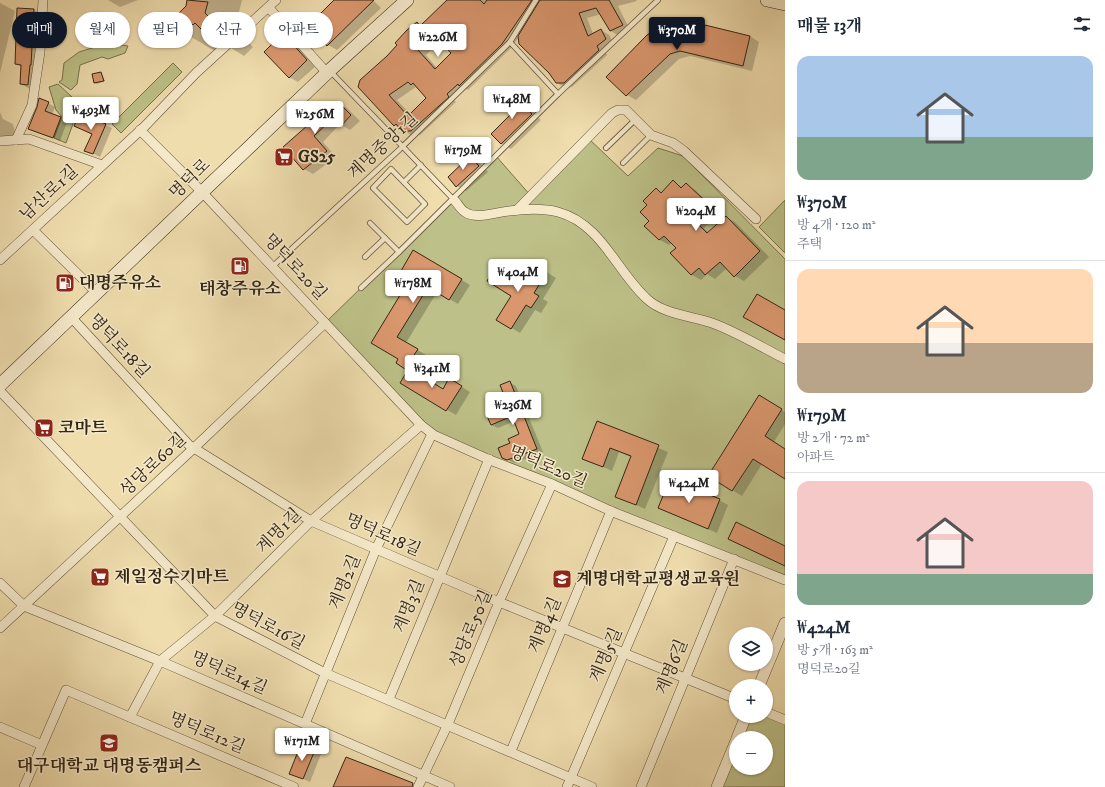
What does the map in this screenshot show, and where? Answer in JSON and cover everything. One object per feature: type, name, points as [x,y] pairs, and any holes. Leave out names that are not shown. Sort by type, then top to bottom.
[{"type":"main road","name":"명덕로","points":[[0,386],[328,72],[407,0]]},
{"type":"main road","points":[[767,0],[785,4]]},
{"type":"street","points":[[16,140],[32,105],[40,52],[43,0]]},
{"type":"street","name":"남산로1길","points":[[0,260],[140,130],[196,73],[276,0]]},
{"type":"street","points":[[269,8],[328,72]]},
{"type":"street","points":[[517,210],[612,113],[618,110],[626,110],[651,135],[673,143],[684,151],[756,219]]},
{"type":"street","name":"명덕로20길","points":[[140,130],[202,192],[421,425],[432,434],[552,484],[611,511],[785,580]]},
{"type":"street","name":"남산로1길","points":[[0,141],[29,139],[102,165]]},
{"type":"street","points":[[454,200],[465,213],[476,216],[517,210],[538,209],[558,212],[581,222],[596,234],[632,285],[648,301],[665,310],[724,328],[785,359]]},
{"type":"street","points":[[33,230],[97,293]]},
{"type":"street","name":"명덕로18길","points":[[71,318],[194,448],[311,521],[499,602],[729,696]]},
{"type":"street","name":"성당로60길","points":[[0,628],[194,448],[325,323]]},
{"type":"street","name":"명덕로16길","points":[[0,391],[215,616],[325,673],[511,751],[569,783],[592,787]]},
{"type":"street","name":"계명1길","points":[[160,661],[215,616],[311,521],[421,425]]},
{"type":"street","name":"계명2길","points":[[305,724],[376,549],[432,434]]},
{"type":"street","name":"계명3길","points":[[389,699],[489,459]]},
{"type":"street","name":"성당로50길","points":[[418,787],[448,724],[499,602],[552,484]]},
{"type":"street","name":"계명4길","points":[[511,751],[561,627],[611,511]]},
{"type":"street","name":"계명5길","points":[[569,783],[674,536]]},
{"type":"street","name":"계명6길","points":[[641,787],[734,559]]},
{"type":"street","name":"명덕로14길","points":[[0,582],[24,606],[160,661],[450,787]]},
{"type":"street","points":[[762,679],[785,623]]},
{"type":"street","points":[[130,717],[160,661]]},
{"type":"street","name":"명덕로12길","points":[[42,745],[66,690],[294,787]]},
{"type":"street","points":[[773,715],[785,720]]},
{"type":"street","points":[[0,727],[42,745],[24,787]]},
{"type":"street","points":[[717,787],[729,758]]},
{"type":"lane","name":"계명중앙1길","points":[[272,267],[403,145],[510,42],[536,0]]},
{"type":"lane","points":[[361,288],[454,200],[558,94],[658,0]]},
{"type":"lane","points":[[510,42],[558,94]]},
{"type":"lane","points":[[328,72],[403,145],[454,200]]},
{"type":"lane","points":[[606,148],[636,119]]},
{"type":"lane","points":[[623,163],[651,135]]},
{"type":"lane","points":[[404,182],[421,165]]},
{"type":"lane","points":[[392,169],[404,182],[425,204],[406,222],[373,188],[392,169]]},
{"type":"lane","points":[[370,223],[399,252]]},
{"type":"lane","points":[[365,256],[385,238]]},
{"type":"green space","points":[[92,48],[127,48],[125,53],[108,59],[102,57],[80,65],[77,84],[71,90],[59,82],[62,80],[64,63],[79,52]]},
{"type":"green space","points":[[173,63],[182,72],[121,133],[112,124]]},
{"type":"green space","points":[[58,84],[87,111],[78,110],[66,143],[54,138],[62,117],[56,110],[49,87]]},
{"type":"green space","points":[[588,138],[628,176],[658,148],[683,156],[785,259],[785,580],[432,434],[325,323],[496,156],[531,196]]},
{"type":"green space","points":[[785,200],[785,253],[759,227]]},
{"type":"green space","points":[[773,717],[785,720],[785,787],[717,787],[729,758],[729,775],[773,775],[773,731],[740,731],[743,723],[773,723]]},
{"type":"building","points":[[187,0],[208,2],[205,12],[201,12],[201,29],[195,23],[193,25],[193,12],[180,12],[186,6]]},
{"type":"building","points":[[334,0],[374,0],[333,40],[333,12],[322,12]]},
{"type":"building","points":[[447,0],[480,0],[484,4],[487,0],[532,0],[502,44],[459,86],[458,84],[447,94],[449,97],[411,131],[402,131],[396,124],[394,126],[358,87],[360,80],[387,56],[397,45],[395,43],[407,30],[417,22],[420,26]],"holes":[[[434,35],[451,53],[435,69],[418,50]],[[408,82],[411,85],[413,83],[426,98],[408,116],[389,95]]]},
{"type":"building","points":[[540,0],[609,0],[623,25],[610,31],[596,8],[579,13],[588,36],[601,29],[606,39],[597,46],[599,50],[564,83],[556,83],[549,73],[519,44],[518,36]]},
{"type":"building","points":[[17,8],[34,9],[34,12],[17,12]]},
{"type":"building","points":[[679,23],[704,28],[705,25],[750,36],[743,66],[680,51],[670,54],[626,96],[606,77],[647,35],[659,27]]},
{"type":"building","points":[[16,48],[32,48],[28,85],[20,84],[21,65],[15,64]]},
{"type":"building","points":[[268,48],[296,48],[307,60],[289,78],[264,52]]},
{"type":"building","points":[[101,72],[104,81],[94,83],[92,74]]},
{"type":"building","points":[[516,97],[532,114],[501,144],[491,134],[511,114],[504,108]]},
{"type":"building","points":[[39,98],[49,102],[45,111],[61,117],[53,138],[28,129]]},
{"type":"building","points":[[328,102],[338,102],[351,115],[341,126],[333,118],[314,136],[327,151],[303,170],[283,147],[308,125],[307,124]]},
{"type":"building","points":[[80,113],[106,124],[93,154],[84,151],[92,134],[74,126]]},
{"type":"building","points":[[470,156],[479,166],[456,187],[448,177]]},
{"type":"building","points":[[673,180],[681,188],[686,183],[702,198],[696,205],[704,213],[696,222],[707,233],[726,216],[760,251],[734,277],[720,262],[705,275],[699,268],[691,275],[670,253],[676,248],[664,236],[659,240],[644,226],[649,221],[640,212],[647,205],[643,201],[656,188],[661,193]]},
{"type":"building","points":[[413,250],[462,279],[449,300],[428,287],[397,337],[418,349],[405,369],[396,363],[398,359],[371,343],[411,277],[401,271]]},
{"type":"building","points":[[533,263],[547,272],[534,293],[539,296],[531,308],[526,305],[511,329],[496,320],[511,296],[487,281],[494,269],[519,285]]},
{"type":"building","points":[[757,294],[785,310],[785,340],[743,317]]},
{"type":"building","points":[[409,368],[443,389],[449,378],[462,386],[446,411],[400,383]]},
{"type":"building","points":[[510,381],[537,449],[507,460],[502,458],[498,448],[510,443],[508,439],[519,434],[512,416],[491,425],[486,414],[508,405],[500,385]]},
{"type":"building","points":[[759,395],[782,409],[765,436],[785,449],[785,479],[753,459],[732,491],[708,476]]},
{"type":"building","points":[[597,421],[659,445],[636,505],[615,497],[631,456],[610,448],[603,467],[582,459]]},
{"type":"building","points":[[670,479],[720,499],[708,529],[658,508]]},
{"type":"building","points":[[736,522],[785,546],[785,566],[728,539]]},
{"type":"building","points":[[301,744],[315,750],[303,779],[289,774]]},
{"type":"building","points":[[346,757],[413,783],[412,787],[333,787]]},
{"type":"place","name":"GS25","points":[[284,157]]},
{"type":"place","name":"태창주유소","points":[[240,266]]},
{"type":"place","name":"대명주유소","points":[[65,283]]},
{"type":"place","name":"코마트","points":[[44,428]]},
{"type":"place","name":"제일정수기마트","points":[[100,577]]},
{"type":"place","name":"계명대학교평생교육원","points":[[562,579]]},
{"type":"place","name":"대구대학교 대명동캠퍼스","points":[[109,743]]}]
